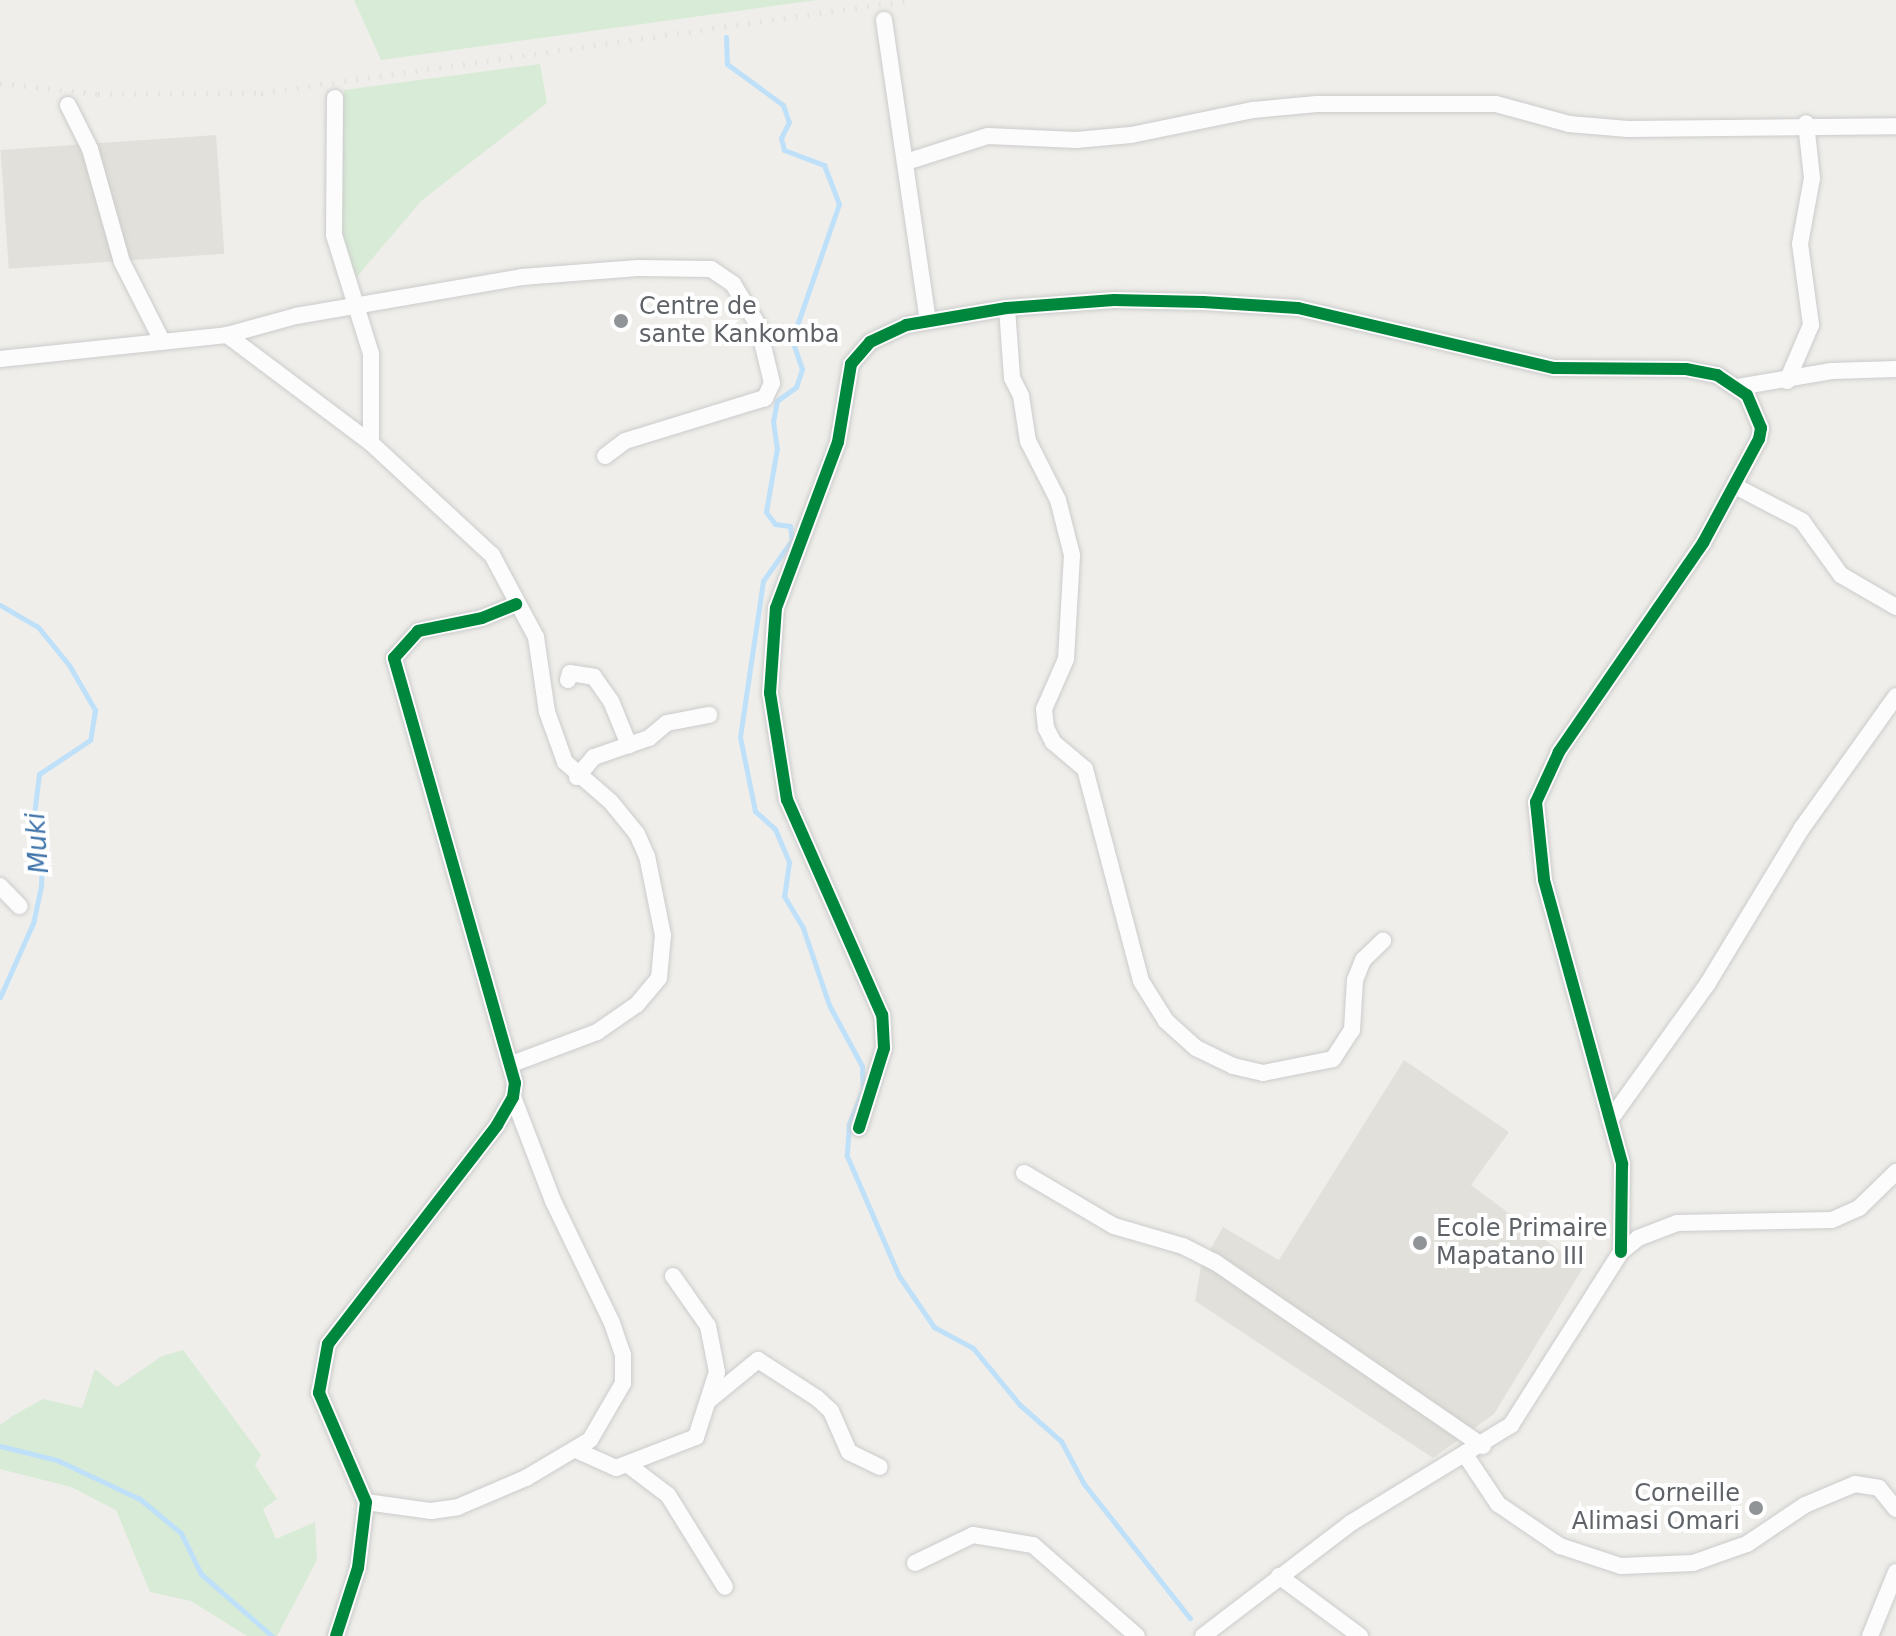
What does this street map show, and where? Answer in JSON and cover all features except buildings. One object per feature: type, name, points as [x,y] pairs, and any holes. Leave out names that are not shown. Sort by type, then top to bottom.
[{"type":"street","points":[[884,20],[928,320]]},
{"type":"street","points":[[335,98],[334,235],[374,375],[371,443]]},
{"type":"street","points":[[906,162],[988,136],[1076,140],[1131,135],[1253,110],[1317,104],[1496,104],[1569,124],[1628,129],[1806,123],[1896,126]]},
{"type":"street","points":[[68,105],[90,149],[122,262],[162,341]]},
{"type":"street","points":[[1787,381],[1811,325],[1800,244],[1812,178],[1806,123]]},
{"type":"street","points":[[0,359],[95,352],[227,335],[296,316],[522,277],[638,268],[711,269],[733,284],[758,325],[772,383],[765,398],[625,441],[605,456]]},
{"type":"street","points":[[859,1128],[884,1048],[882,1015],[787,800],[770,693],[776,608],[838,442],[851,364],[870,342],[928,320],[1007,308],[1114,300],[1298,308],[1554,368],[1686,369],[1717,375],[1738,387],[1757,410],[1761,428],[1735,486],[1703,543],[1559,752],[1536,802],[1544,880],[1610,1120],[1624,1193],[1621,1252]]},
{"type":"street","points":[[1007,308],[1012,378],[1021,396],[1028,441],[1058,500],[1072,555],[1066,659],[1044,709],[1046,728],[1053,742],[1085,769],[1141,981],[1166,1021],[1196,1048],[1233,1066],[1263,1073],[1333,1059],[1352,1030],[1359,970],[1383,941]]},
{"type":"street","points":[[227,335],[371,443],[492,555],[536,637],[547,712],[565,762],[577,777],[611,802],[637,834],[647,856],[663,935],[659,978],[636,1005],[597,1032],[512,1064]]},
{"type":"street","points":[[1738,387],[1832,371],[1896,369]]},
{"type":"street","points":[[1735,486],[1802,521],[1841,575],[1896,607]]},
{"type":"street","points":[[366,1502],[431,1511],[458,1507],[576,1450],[590,1440],[623,1383],[623,1355],[596,1286],[553,1201],[513,1097],[512,1064],[394,658],[418,631],[482,618],[516,604]]},
{"type":"street","points":[[568,680],[570,673],[594,677],[611,701],[629,745]]},
{"type":"street","points":[[1610,1120],[1708,983],[1802,828],[1896,696]]},
{"type":"street","points":[[577,777],[594,757],[629,745],[667,723],[709,715]]},
{"type":"street","points":[[0,886],[19,906]]},
{"type":"street","points":[[336,1636],[358,1568],[366,1502],[319,1393],[328,1344],[513,1097]]},
{"type":"street","points":[[1203,1636],[1392,1494],[1483,1446],[1519,1415],[1621,1252],[1638,1238],[1677,1223],[1832,1220],[1859,1208],[1896,1172]]},
{"type":"street","points":[[1024,1173],[1105,1222],[1183,1246],[1215,1262],[1483,1446]]},
{"type":"street","points":[[576,1450],[616,1468],[696,1437],[717,1372],[708,1326],[673,1276]]},
{"type":"street","points":[[708,1401],[758,1360],[817,1398],[831,1411],[849,1452],[880,1467]]},
{"type":"street","points":[[1466,1456],[1498,1504],[1560,1546],[1621,1566],[1693,1563],[1747,1544],[1805,1505],[1855,1484],[1879,1488],[1896,1509]]},
{"type":"street","points":[[627,1464],[668,1495],[725,1587]]},
{"type":"street","points":[[915,1563],[973,1535],[1033,1545],[1137,1636]]},
{"type":"street","points":[[1870,1636],[1896,1572]]},
{"type":"street","points":[[1279,1576],[1360,1636]]},
{"type":"shaded area","points":[[216,135],[224,254],[9,269],[1,150]]},
{"type":"shaded area","name":"Ecole Primaire Mapatano III","points":[[1404,1060],[1509,1132],[1471,1185],[1583,1268],[1494,1414],[1433,1458],[1195,1301],[1201,1266],[1223,1227],[1279,1260]]},
{"type":"green space","points":[[354,0],[817,0],[381,60]]},
{"type":"green space","points":[[540,64],[547,103],[421,201],[355,279],[337,223],[344,90]]},
{"type":"green space","points":[[183,1350],[261,1455],[255,1465],[277,1499],[263,1509],[276,1539],[315,1522],[317,1560],[277,1636],[247,1636],[191,1601],[150,1592],[116,1510],[71,1487],[0,1469],[0,1425],[14,1415],[43,1399],[82,1408],[95,1369],[117,1387],[162,1356]]},
{"type":"waterway","points":[[726,37],[727,64],[783,105],[789,122],[781,138],[784,150],[824,165],[839,204],[792,340],[802,369],[796,387],[777,401],[773,421],[777,448],[766,512],[775,524],[790,526],[792,540],[763,581],[740,737],[755,811],[775,829],[789,862],[784,896],[803,928],[829,1005],[862,1066],[863,1089],[849,1124],[847,1156],[899,1276],[934,1327],[973,1348],[1020,1405],[1061,1441],[1084,1484],[1190,1618]]},
{"type":"waterway","name":"Muki","points":[[0,605],[38,627],[69,665],[95,710],[90,740],[39,774],[33,823],[42,858],[41,886],[33,923],[0,997]]},
{"type":"waterway","points":[[0,1446],[57,1460],[140,1499],[181,1533],[201,1574],[272,1636]]},
{"type":"railway","points":[[0,83],[98,94],[261,93],[910,0]]},
{"type":"cycle path","points":[[859,1128],[884,1048],[882,1015],[787,800],[770,693],[776,608],[838,442],[851,364],[870,342],[906,325],[1007,308],[1114,300],[1203,302],[1298,308],[1554,368],[1686,369],[1717,375],[1747,395],[1761,428],[1759,439],[1703,543],[1559,752],[1536,802],[1544,880],[1622,1164],[1621,1252]]},
{"type":"cycle path","points":[[336,1636],[358,1568],[366,1502],[319,1393],[328,1344],[497,1125],[513,1097],[515,1083],[394,658],[418,631],[482,618],[516,604]]},
{"type":"place","name":"Centre de sante Kankomba","points":[[621,321]]},
{"type":"place","name":"Ecole Primaire Mapatano III","points":[[1420,1243]]},
{"type":"place","name":"Corneille Alimasi Omari","points":[[1756,1508]]}]
